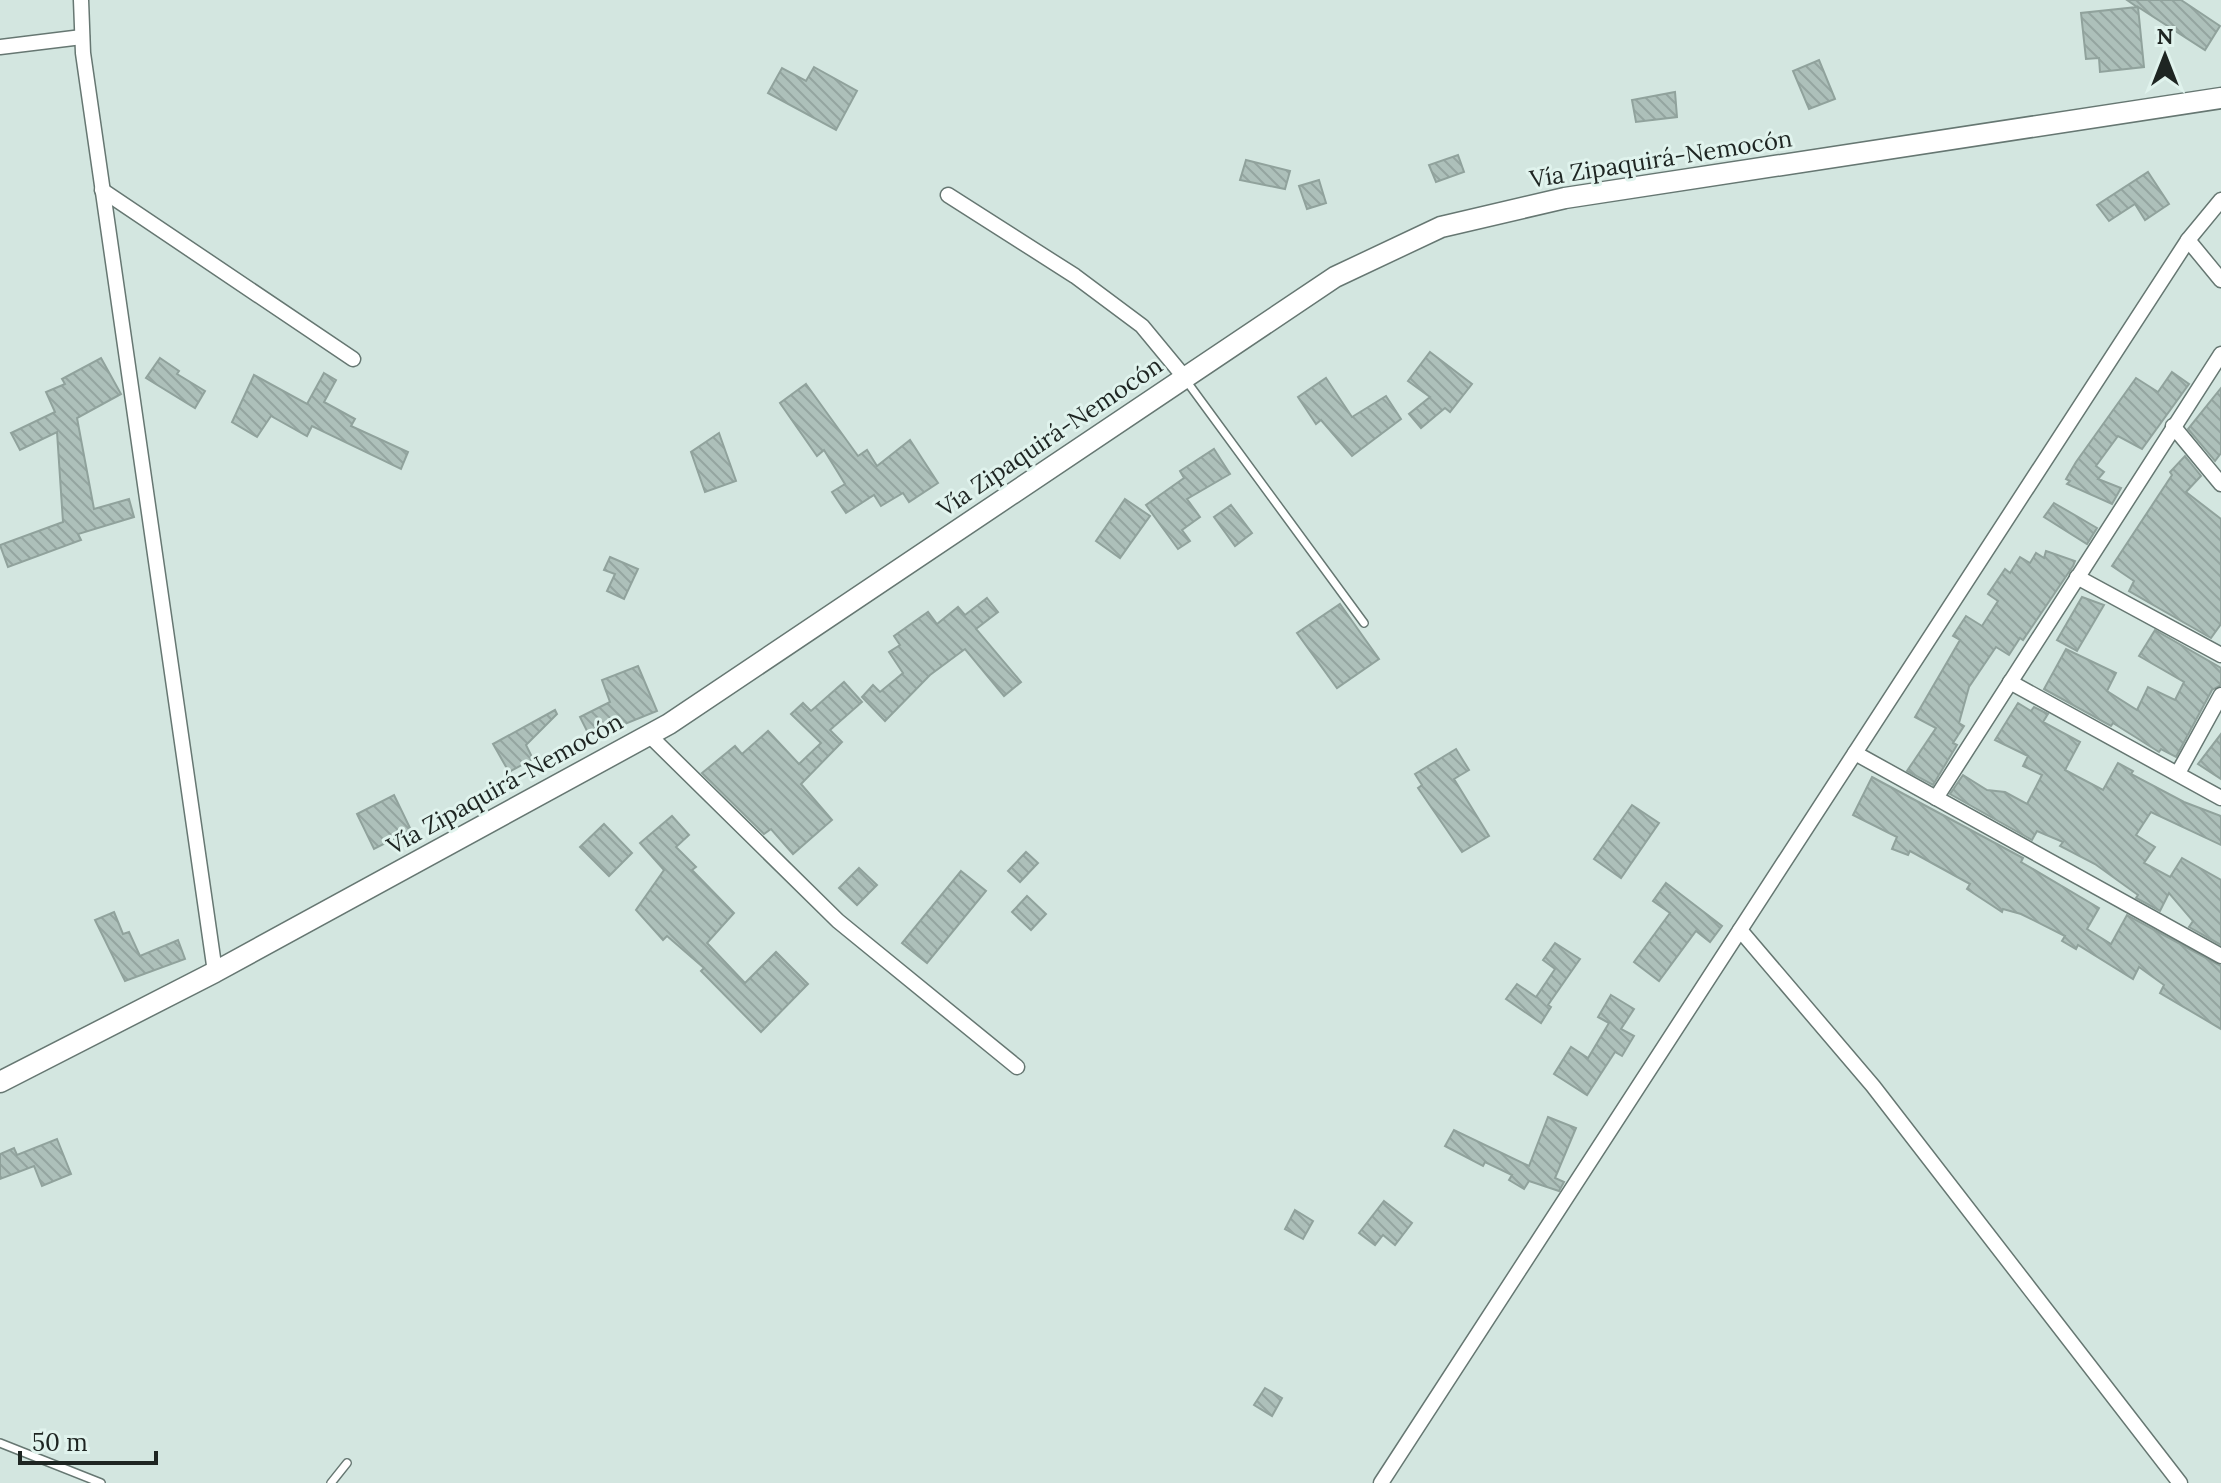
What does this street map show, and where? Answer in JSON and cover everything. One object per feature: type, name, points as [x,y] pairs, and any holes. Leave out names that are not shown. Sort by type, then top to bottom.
[{"type":"main road","name":"Vía Zipaquirá-Nemocón","points":[[0,1082],[215,972],[649,735],[1335,277],[1441,227],[1565,198],[2221,98]]},
{"type":"street","points":[[81,0],[82,37],[102,190],[215,972]]},
{"type":"street","points":[[0,47],[82,37]]},
{"type":"street","points":[[102,190],[353,359]]},
{"type":"street","points":[[948,195],[1075,276],[1142,326],[1185,378]]},
{"type":"street","points":[[1381,1483],[2188,240],[2221,200]]},
{"type":"street","points":[[2188,240],[2221,280]]},
{"type":"street","points":[[1936,798],[2221,354]]},
{"type":"street","points":[[2173,426],[2221,484]]},
{"type":"street","points":[[2077,577],[2221,655]]},
{"type":"street","points":[[2010,682],[2221,798]]},
{"type":"street","points":[[2178,773],[2221,695]]},
{"type":"street","points":[[649,735],[838,921],[1017,1067]]},
{"type":"street","points":[[1855,753],[2221,956]]},
{"type":"street","points":[[1740,930],[1873,1086],[2180,1483]]},
{"type":"lane","points":[[1185,378],[1364,623]]},
{"type":"lane","points":[[0,1443],[101,1483]]},
{"type":"lane","points":[[331,1483],[347,1463]]},
{"type":"building","points":[[2127,0],[2181,0],[2220,26],[2205,50],[2138,7],[2144,67],[2100,72],[2099,58],[2086,59],[2081,13],[2137,7]]},
{"type":"building","points":[[1819,60],[1835,99],[1809,109],[1793,71]]},
{"type":"building","points":[[814,67],[857,91],[836,130],[768,93],[782,68],[806,81]]},
{"type":"building","points":[[1675,92],[1677,117],[1636,122],[1632,100]]},
{"type":"building","points":[[1458,155],[1464,172],[1436,182],[1429,165]]},
{"type":"building","points":[[1246,160],[1290,171],[1285,189],[1240,180]]},
{"type":"building","points":[[2148,172],[2169,204],[2145,220],[2135,204],[2109,221],[2097,205]]},
{"type":"building","points":[[1319,180],[1326,203],[1307,209],[1299,186]]},
{"type":"building","points":[[1430,352],[1472,384],[1450,412],[1445,408],[1421,428],[1409,414],[1430,397],[1408,381]]},
{"type":"building","points":[[101,358],[121,394],[77,418],[94,509],[129,499],[134,517],[78,534],[81,540],[8,567],[0,545],[63,522],[57,432],[20,450],[11,433],[55,412],[46,392],[65,384],[62,379]]},
{"type":"building","points":[[160,358],[179,371],[177,374],[205,391],[195,408],[146,378]]},
{"type":"building","points":[[2172,372],[2189,384],[2142,449],[2118,436],[2096,466],[2104,472],[2098,479],[2121,488],[2112,504],[2067,484],[2070,481],[2066,479],[2076,462],[2136,378],[2158,392]]},
{"type":"building","points":[[324,373],[336,380],[324,402],[355,419],[351,426],[408,452],[401,469],[312,426],[307,436],[271,416],[257,437],[232,422],[254,375],[307,404]]},
{"type":"building","points":[[1326,378],[1352,417],[1386,396],[1401,419],[1352,456],[1321,420],[1316,424],[1298,397]]},
{"type":"building","points":[[806,384],[858,456],[867,450],[877,466],[910,440],[938,483],[909,502],[903,493],[881,506],[874,495],[846,513],[832,492],[845,484],[824,450],[817,456],[780,403]]},
{"type":"building","points":[[2221,388],[2221,453],[2215,461],[2188,429]]},
{"type":"building","points":[[719,433],[736,481],[705,492],[691,452]]},
{"type":"building","points":[[1214,449],[1230,474],[1187,499],[1200,517],[1182,530],[1190,541],[1178,549],[1146,505],[1184,478],[1180,471]]},
{"type":"building","points":[[2185,456],[2201,476],[2186,492],[2221,519],[2221,624],[2211,638],[2129,591],[2134,581],[2112,566],[2172,475],[2170,472]]},
{"type":"building","points":[[1125,499],[1150,516],[1120,558],[1096,541]]},
{"type":"building","points":[[2054,503],[2097,528],[2087,544],[2044,517]]},
{"type":"building","points":[[1231,505],[1252,533],[1235,546],[1214,517]]},
{"type":"building","points":[[2046,551],[2075,561],[2073,566],[2023,640],[2020,638],[2009,655],[1996,647],[1969,687],[1959,723],[1964,726],[1953,743],[1957,745],[1933,785],[1907,771],[1936,728],[1915,717],[1960,640],[1953,636],[1966,616],[1982,626],[1998,601],[1988,594],[2005,569],[2010,573],[2020,557],[2030,563],[2036,553],[2044,558]]},
{"type":"building","points":[[610,557],[638,569],[624,599],[607,591],[615,574],[604,570]]},
{"type":"building","points":[[2082,597],[2104,605],[2077,651],[2057,640]]},
{"type":"building","points":[[987,598],[998,612],[976,629],[1021,682],[1004,696],[965,649],[930,675],[885,721],[862,697],[873,685],[880,692],[903,673],[889,652],[900,645],[894,636],[928,612],[937,624],[958,607],[965,615]]},
{"type":"building","points":[[1340,604],[1379,659],[1337,688],[1297,633]]},
{"type":"building","points":[[2155,630],[2221,668],[2221,685],[2212,690],[2176,757],[2161,749],[2159,752],[2113,723],[2111,726],[2044,689],[2066,649],[2116,673],[2107,691],[2137,710],[2148,687],[2175,700],[2184,682],[2139,656]]},
{"type":"building","points":[[638,666],[657,711],[620,726],[618,720],[589,735],[580,717],[610,702],[602,680]]},
{"type":"building","points":[[844,682],[862,702],[830,730],[842,742],[801,784],[832,820],[793,854],[771,829],[764,834],[702,773],[735,746],[742,754],[768,731],[799,764],[821,743],[791,714],[803,703],[811,711]]},
{"type":"building","points":[[2018,703],[2031,711],[2034,707],[2048,714],[2043,722],[2080,742],[2065,770],[2103,790],[2118,763],[2133,771],[2131,774],[2184,802],[2221,816],[2221,845],[2151,812],[2136,835],[2155,847],[2144,863],[2170,877],[2182,858],[2221,880],[2221,945],[2189,927],[2193,921],[2169,893],[2160,911],[2136,898],[2138,895],[2095,864],[2060,846],[2063,842],[2037,831],[2032,840],[1950,794],[1963,775],[1987,790],[2005,792],[2027,804],[2042,775],[2023,766],[2028,756],[1995,740]]},
{"type":"building","points":[[555,710],[557,714],[526,745],[533,759],[509,772],[493,744]]},
{"type":"building","points":[[2221,734],[2221,779],[2198,764]]},
{"type":"building","points":[[1456,749],[1469,770],[1454,779],[1489,836],[1462,852],[1418,788],[1422,785],[1415,774]]},
{"type":"building","points":[[1872,777],[2023,858],[2021,862],[2099,908],[2087,929],[2111,944],[2127,915],[2221,966],[2221,1029],[2160,993],[2164,985],[2139,967],[2133,979],[2078,945],[2076,949],[2062,941],[2065,936],[2021,914],[2003,909],[2002,912],[1967,889],[1970,884],[1910,851],[1908,855],[1892,849],[1897,837],[1853,815]]},
{"type":"building","points":[[394,795],[411,830],[374,849],[357,814]]},
{"type":"building","points":[[1632,805],[1659,823],[1621,878],[1594,859]]},
{"type":"building","points":[[672,816],[689,835],[676,847],[696,867],[692,870],[734,913],[707,943],[745,983],[776,952],[808,984],[761,1032],[701,971],[704,968],[667,936],[663,940],[636,910],[664,870],[640,843]]},
{"type":"building","points":[[604,824],[632,853],[609,876],[580,847]]},
{"type":"building","points":[[1026,852],[1038,863],[1020,882],[1008,871]]},
{"type":"building","points":[[859,868],[877,885],[857,905],[839,888]]},
{"type":"building","points":[[961,871],[986,891],[927,963],[902,943]]},
{"type":"building","points":[[1666,883],[1722,926],[1710,942],[1696,931],[1659,981],[1634,962],[1670,913],[1653,901]]},
{"type":"building","points":[[1027,896],[1046,914],[1031,930],[1012,912]]},
{"type":"building","points":[[114,912],[123,934],[129,932],[140,956],[178,940],[185,959],[125,981],[95,920]]},
{"type":"building","points":[[1555,943],[1580,959],[1548,1005],[1551,1007],[1541,1023],[1506,999],[1517,984],[1536,997],[1555,969],[1543,960]]},
{"type":"building","points":[[1611,995],[1634,1009],[1621,1029],[1634,1036],[1622,1056],[1615,1052],[1587,1095],[1554,1074],[1571,1047],[1588,1058],[1609,1023],[1598,1017]]},
{"type":"building","points":[[1548,1117],[1576,1128],[1555,1178],[1564,1182],[1559,1191],[1529,1181],[1524,1189],[1509,1180],[1512,1175],[1485,1162],[1483,1166],[1445,1146],[1454,1130],[1529,1166]]},
{"type":"building","points":[[57,1139],[71,1174],[42,1186],[34,1166],[0,1179],[0,1154],[14,1148],[17,1155]]},
{"type":"building","points":[[1384,1201],[1412,1223],[1395,1245],[1383,1235],[1375,1245],[1359,1233]]},
{"type":"building","points":[[1295,1210],[1313,1221],[1303,1239],[1285,1229]]},
{"type":"building","points":[[1265,1388],[1282,1398],[1272,1416],[1254,1405]]}]
